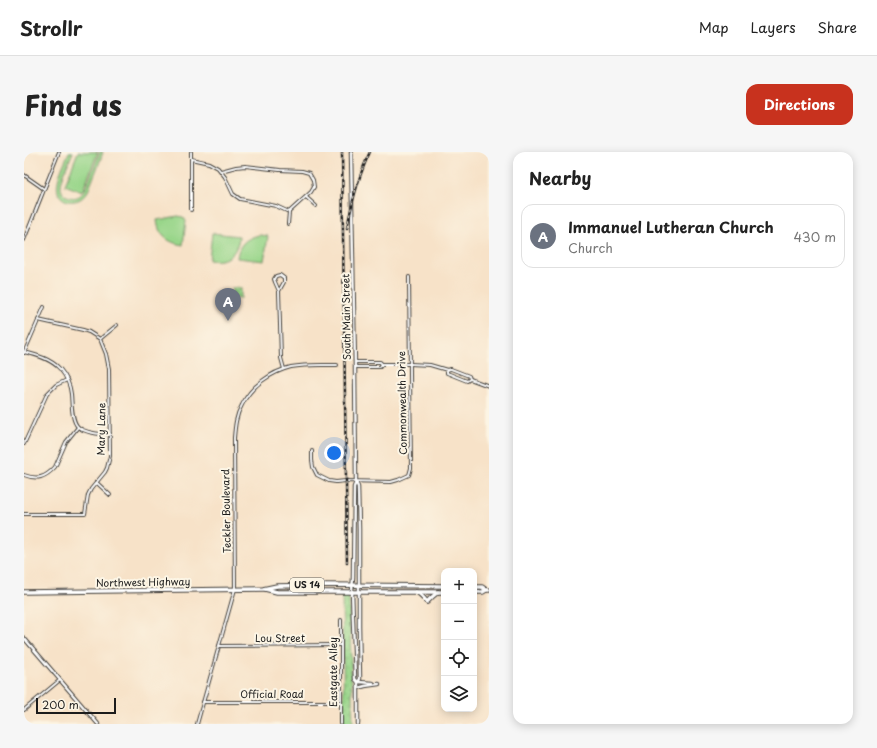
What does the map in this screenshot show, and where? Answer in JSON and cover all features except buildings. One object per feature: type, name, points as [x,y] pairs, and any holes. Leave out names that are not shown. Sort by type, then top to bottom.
[{"type":"main road","name":"Northwest Highway","points":[[24,592],[263,589],[277,586],[441,586]]},
{"type":"main road","points":[[477,587],[482,587],[488,590]]},
{"type":"main road","name":"Northwest Highway","points":[[263,589],[277,592],[438,592]]},
{"type":"main road","points":[[477,592],[488,590]]},
{"type":"main road","points":[[412,591],[419,593],[427,602],[438,592]]},
{"type":"street","points":[[24,240],[59,152]]},
{"type":"street","points":[[191,152],[191,210]]},
{"type":"street","name":"South Main Street","points":[[351,152],[356,482],[358,487],[360,679],[358,682],[358,724]]},
{"type":"street","points":[[191,159],[209,163],[221,170],[234,194],[240,199],[276,206],[289,212]]},
{"type":"street","points":[[221,170],[245,166],[302,171],[309,173],[314,184],[313,190],[289,212],[288,224]]},
{"type":"street","points":[[24,175],[44,190]]},
{"type":"street","points":[[306,197],[316,206]]},
{"type":"street","points":[[279,291],[284,282],[284,278],[280,275],[274,278],[274,282],[279,291],[281,358],[284,369]]},
{"type":"street","name":"Commonwealth Drive","points":[[356,482],[394,482],[409,475],[411,468],[409,277]]},
{"type":"street","points":[[44,307],[24,352],[47,359],[60,369],[67,380],[71,393],[73,415],[78,427],[88,432],[110,434]]},
{"type":"street","points":[[38,320],[83,330],[100,339],[117,325]]},
{"type":"street","name":"Mary Lane","points":[[24,514],[85,514],[88,495],[107,468],[110,456],[109,369],[106,354],[100,339]]},
{"type":"street","points":[[355,362],[430,365],[447,370],[450,368],[470,376],[470,379]]},
{"type":"street","points":[[355,367],[380,367],[382,364]]},
{"type":"street","name":"Teckler Boulevard","points":[[197,724],[235,589],[235,426],[242,404],[262,381],[284,369],[309,365],[337,365]]},
{"type":"street","points":[[447,370],[447,373],[489,386]]},
{"type":"street","points":[[24,444],[47,394],[56,385],[67,380]]},
{"type":"street","points":[[24,475],[32,478],[39,478],[52,470],[55,467],[66,442],[78,427]]},
{"type":"street","points":[[312,451],[313,467],[317,475],[328,481],[356,482]]},
{"type":"street","points":[[96,482],[110,495]]},
{"type":"street","name":"South Main Street","points":[[356,482],[354,487],[352,592],[355,679],[358,682]]},
{"type":"street","name":"Eastgate Alley","points":[[341,620],[341,724]]},
{"type":"street","points":[[24,638],[98,724]]},
{"type":"street","name":"Lou Street","points":[[219,646],[341,645]]},
{"type":"street","points":[[24,710],[60,680]]},
{"type":"street","points":[[358,682],[379,684],[358,688]]},
{"type":"street","name":"Official Road","points":[[203,702],[341,702]]},
{"type":"green space","points":[[69,152],[73,152],[61,182],[61,187],[64,194],[74,198],[84,192],[100,152],[103,152],[88,192],[82,198],[73,201],[68,201],[62,198],[58,193],[57,186],[58,179]]},
{"type":"green space","points":[[78,152],[98,152],[82,192],[65,185]]},
{"type":"green space","points":[[178,216],[183,217],[186,221],[183,245],[168,240],[159,230],[157,220]]},
{"type":"green space","points":[[212,233],[239,236],[234,252],[230,256],[221,260],[209,260]]},
{"type":"green space","points":[[259,235],[268,236],[264,261],[237,258],[241,246],[250,238]]},
{"type":"green space","points":[[232,288],[241,288],[241,298],[232,298]]},
{"type":"green space","points":[[342,594],[347,594],[349,596],[353,724],[344,724]]},
{"type":"railway","points":[[342,152],[347,563]]},
{"type":"railway","points":[[347,228],[356,189],[370,152]]},
{"type":"place","name":"Immanuel Lutheran Church","points":[[228,321]]}]
